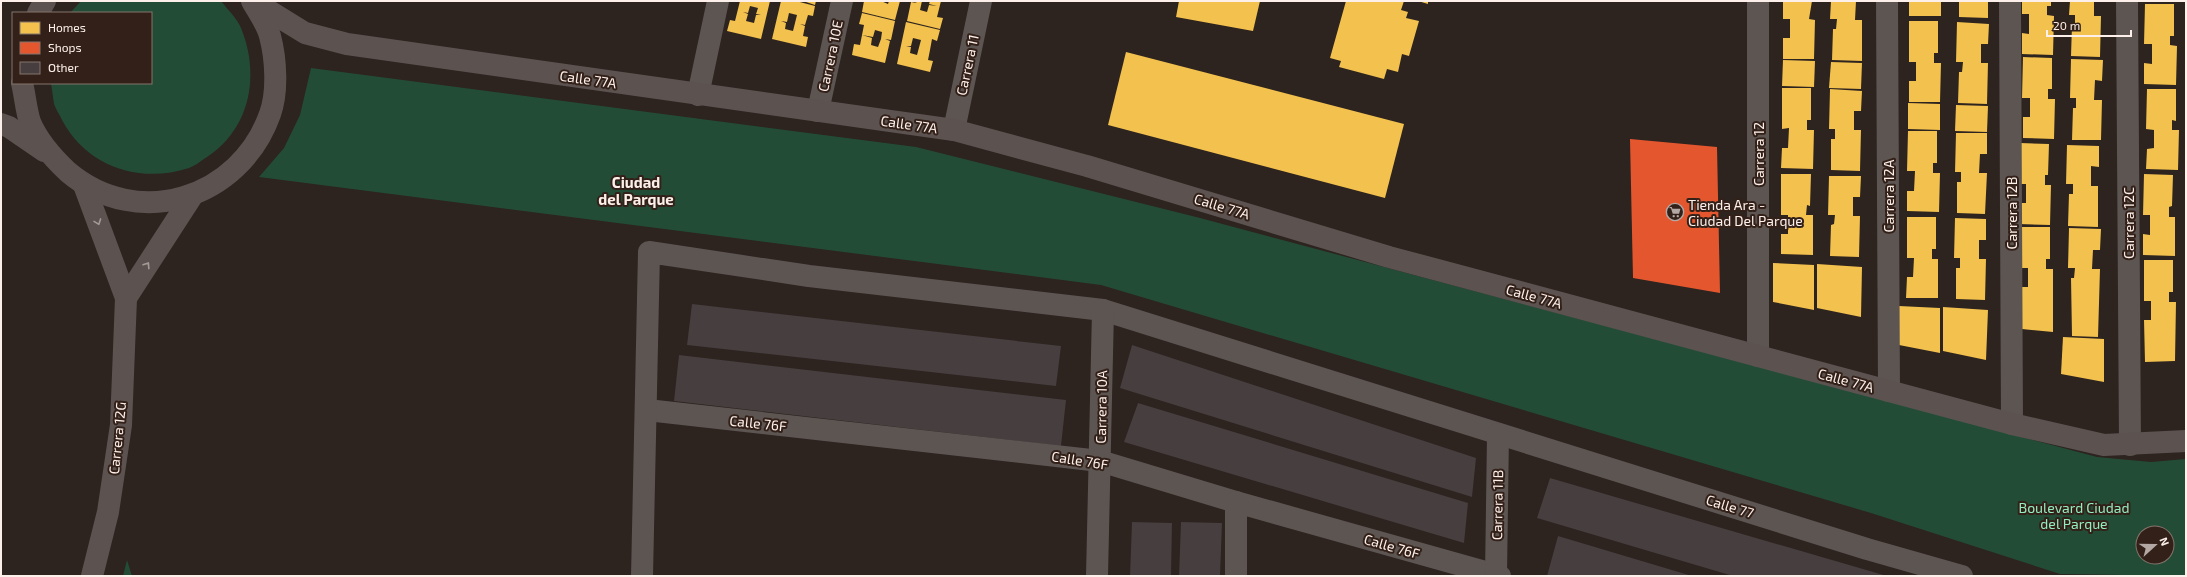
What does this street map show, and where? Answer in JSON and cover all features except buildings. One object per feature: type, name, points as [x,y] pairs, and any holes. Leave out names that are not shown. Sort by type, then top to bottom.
[{"type":"street","points":[[39,12],[45,1]]},
{"type":"street","points":[[1,124],[9,127],[51,157],[84,185],[118,199],[156,202],[192,196],[226,177],[253,149],[271,114],[276,74],[270,35],[253,1]]},
{"type":"street","name":"Calle 77A","points":[[253,1],[305,33],[347,44],[698,95],[954,130],[1087,166],[1389,257],[2012,424],[2104,445],[2130,445],[2186,441]]},
{"type":"street","points":[[698,95],[718,1]]},
{"type":"street","name":"Carrera 10E","points":[[818,111],[842,1]]},
{"type":"street","name":"Carrera 11","points":[[954,130],[981,1]]},
{"type":"street","name":"Carrera 12","points":[[1758,1],[1758,356]]},
{"type":"street","name":"Carrera 12A","points":[[1887,1],[1888,391]]},
{"type":"street","name":"Carrera 12B","points":[[2010,1],[2012,424]]},
{"type":"street","name":"Carrera 12C","points":[[2127,1],[2130,445]]},
{"type":"street","points":[[22,84],[30,122],[51,157]]},
{"type":"street","name":"Carrera 12G","points":[[84,185],[126,298],[121,425],[108,512],[92,576]]},
{"type":"street","points":[[126,298],[192,196]]},
{"type":"street","name":"Calle 77","points":[[647,410],[649,252],[809,276],[1103,310],[1867,549],[1962,576]]},
{"type":"street","name":"Carrera 10A","points":[[1097,576],[1103,310]]},
{"type":"street","points":[[642,576],[647,410]]},
{"type":"street","name":"Calle 76F","points":[[647,410],[1100,461],[1236,502],[1498,576]]},
{"type":"street","name":"Carrera 11B","points":[[1498,434],[1498,576]]},
{"type":"street","points":[[1236,502],[1236,576]]},
{"type":"green space","points":[[81,1],[221,1],[241,28],[247,46],[250,63],[248,99],[242,116],[234,131],[222,145],[207,157],[189,168],[170,172],[152,174],[116,168],[100,160],[86,150],[73,136],[62,120],[54,104],[51,84],[152,84],[152,12],[71,12]]},
{"type":"green space","name":"Boulevard Ciudad del Parque","points":[[311,68],[916,147],[1200,218],[2097,457],[2151,462],[2186,459],[2186,576],[2060,574],[1871,513],[1101,285],[259,177],[284,148],[300,115]]},
{"type":"green space","points":[[127,560],[132,576],[123,576]]},
{"type":"place","name":"Tienda Ara - Ciudad Del Parque","points":[[1675,212]]},
{"type":"district","name":"Ciudad del Parque","points":[[636,190]]}]
